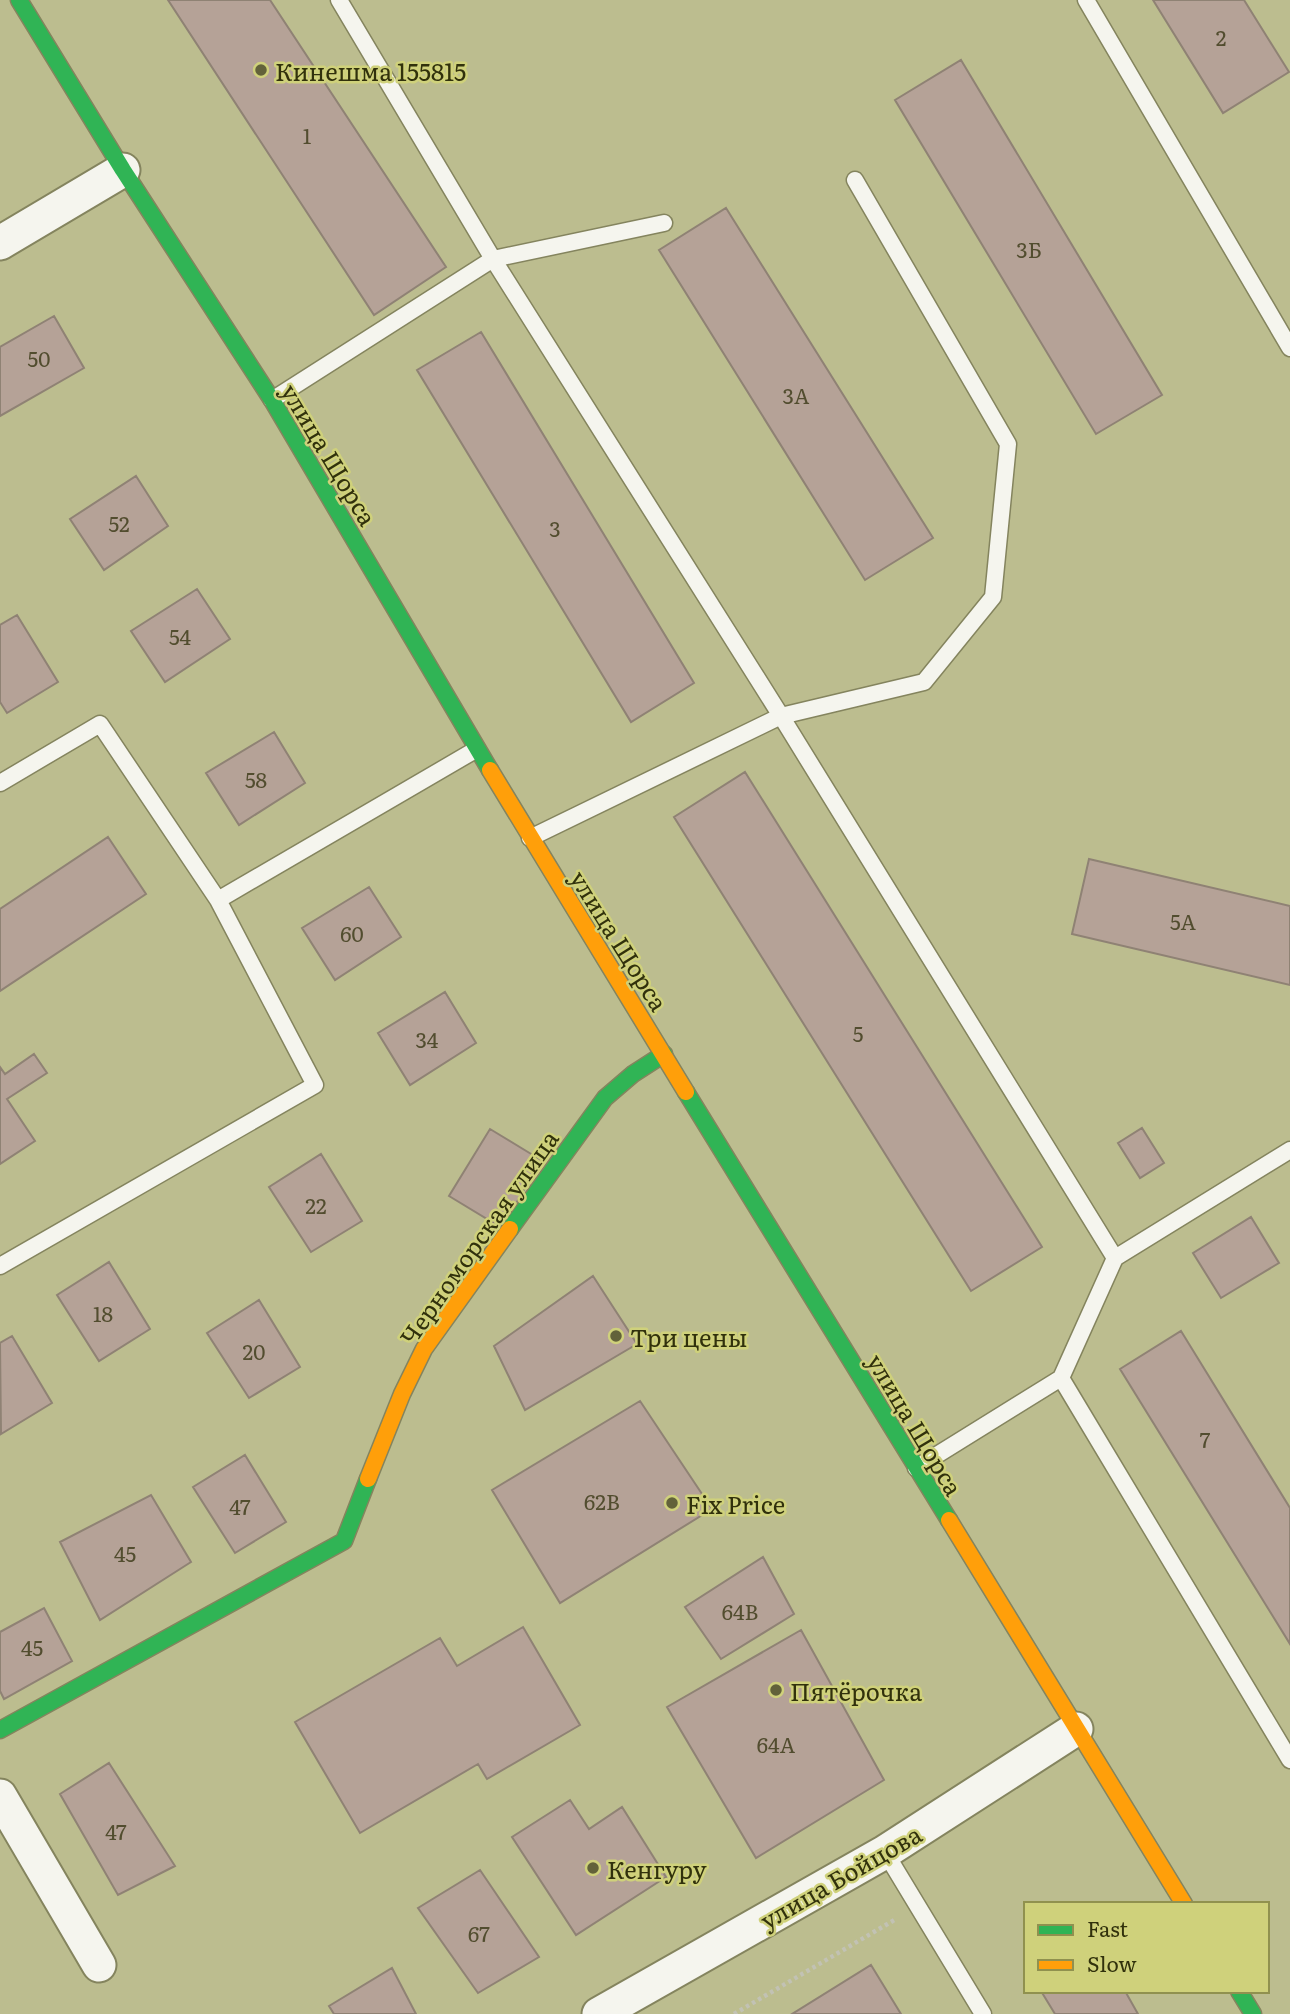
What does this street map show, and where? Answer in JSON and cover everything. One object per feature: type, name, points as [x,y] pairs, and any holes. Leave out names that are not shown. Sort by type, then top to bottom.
[{"type":"street","name":"улица Щорса","points":[[19,0],[123,170],[272,400],[530,838],[1183,1902]]},
{"type":"street","points":[[0,243],[123,170]]},
{"type":"street","name":"Черноморская улица","points":[[0,1730],[344,1541],[402,1394],[424,1349],[605,1098],[633,1074],[664,1054]]},
{"type":"street","name":"улица Бойцова","points":[[599,2014],[885,1852],[1076,1729]]},
{"type":"street","points":[[0,1796],[99,1965]]},
{"type":"street","points":[[1240,1993],[1253,2014]]},
{"type":"lane","points":[[339,0],[493,259],[781,716],[1115,1258]]},
{"type":"lane","points":[[1086,0],[1290,348]]},
{"type":"lane","points":[[530,838],[781,716],[924,681],[993,597],[1008,444],[855,180]]},
{"type":"lane","points":[[272,400],[493,259],[664,223]]},
{"type":"lane","points":[[0,783],[100,724],[218,900],[315,1085],[0,1266]]},
{"type":"lane","points":[[218,900],[477,749]]},
{"type":"lane","points":[[916,1468],[1061,1378],[1115,1258],[1290,1150]]},
{"type":"lane","points":[[1061,1378],[1290,1760]]},
{"type":"lane","points":[[885,1852],[983,2014]]},
{"type":"path","points":[[734,2014],[918,1906]]},
{"type":"building","points":[[168,0],[270,0],[446,267],[374,315]]},
{"type":"building","points":[[1153,0],[1244,0],[1289,72],[1223,113]]},
{"type":"building","points":[[961,60],[1162,395],[1096,434],[895,100]]},
{"type":"building","points":[[726,208],[933,538],[865,580],[659,250]]},
{"type":"building","points":[[54,316],[84,368],[0,416],[0,347]]},
{"type":"building","points":[[481,332],[694,683],[631,722],[417,370]]},
{"type":"building","points":[[136,476],[168,526],[104,570],[70,519]]},
{"type":"building","points":[[197,589],[230,639],[165,682],[131,631]]},
{"type":"building","points":[[17,615],[58,682],[7,713],[0,702],[0,625]]},
{"type":"building","points":[[274,732],[305,783],[239,825],[206,773]]},
{"type":"building","points":[[745,772],[1042,1247],[971,1291],[674,817]]},
{"type":"building","points":[[108,837],[146,894],[0,991],[0,909]]},
{"type":"building","points":[[1089,859],[1290,906],[1290,985],[1072,934]]},
{"type":"building","points":[[369,887],[401,937],[335,980],[302,928]]},
{"type":"building","points":[[445,992],[476,1043],[410,1085],[378,1033]]},
{"type":"building","points":[[34,1054],[47,1073],[7,1099],[35,1141],[0,1164],[0,1067],[5,1074]]},
{"type":"building","points":[[1142,1128],[1164,1163],[1140,1178],[1118,1143]]},
{"type":"building","points":[[490,1129],[541,1160],[502,1228],[449,1196]]},
{"type":"building","points":[[321,1154],[362,1221],[311,1252],[269,1187]]},
{"type":"building","points":[[1251,1217],[1279,1263],[1221,1298],[1193,1253]]},
{"type":"building","points":[[109,1262],[150,1329],[99,1361],[57,1295]]},
{"type":"building","points":[[593,1276],[637,1344],[525,1410],[494,1346]]},
{"type":"building","points":[[259,1300],[300,1367],[249,1398],[207,1333]]},
{"type":"building","points":[[1181,1331],[1290,1508],[1290,1644],[1120,1369]]},
{"type":"building","points":[[12,1336],[52,1403],[1,1434],[0,1343]]},
{"type":"building","points":[[640,1401],[712,1509],[560,1603],[492,1490]]},
{"type":"building","points":[[245,1455],[286,1522],[235,1553],[193,1487]]},
{"type":"building","points":[[151,1495],[191,1562],[100,1620],[60,1542]]},
{"type":"building","points":[[763,1557],[794,1614],[721,1659],[685,1607]]},
{"type":"building","points":[[44,1608],[72,1661],[4,1699],[0,1691],[0,1632]]},
{"type":"building","points":[[523,1627],[580,1725],[487,1779],[478,1764],[360,1833],[295,1722],[440,1638],[457,1666]]},
{"type":"building","points":[[801,1630],[884,1780],[756,1858],[667,1707]]},
{"type":"building","points":[[109,1763],[175,1866],[118,1895],[60,1794]]},
{"type":"building","points":[[570,1800],[589,1829],[622,1807],[666,1877],[576,1935],[512,1837]]},
{"type":"building","points":[[480,1870],[539,1957],[478,1993],[418,1908]]},
{"type":"building","points":[[871,1965],[901,2014],[792,2014]]},
{"type":"building","points":[[392,1968],[416,2014],[334,2014],[329,2006]]},
{"type":"building","points":[[1042,1993],[1126,1993],[1138,2014],[1055,2014]]},
{"type":"traffic: fast","points":[[19,0],[123,170],[272,400],[490,770]]},
{"type":"traffic: fast","points":[[510,1229],[605,1098],[633,1074],[664,1054]]},
{"type":"traffic: fast","points":[[686,1092],[949,1520]]},
{"type":"traffic: fast","points":[[0,1730],[344,1541],[368,1479]]},
{"type":"traffic: fast","points":[[1240,1993],[1253,2014]]},
{"type":"traffic: slow","points":[[490,770],[686,1092]]},
{"type":"traffic: slow","points":[[368,1479],[402,1394],[424,1349],[510,1229]]},
{"type":"traffic: slow","points":[[949,1520],[1183,1902]]},
{"type":"place","name":"Кинешма 155815","points":[[261,70]]},
{"type":"place","name":"Три цены","points":[[616,1336]]},
{"type":"place","name":"Fix Price","points":[[672,1503]]},
{"type":"place","name":"Пятёрочка","points":[[776,1690]]},
{"type":"place","name":"Кенгуру","points":[[593,1868]]}]
